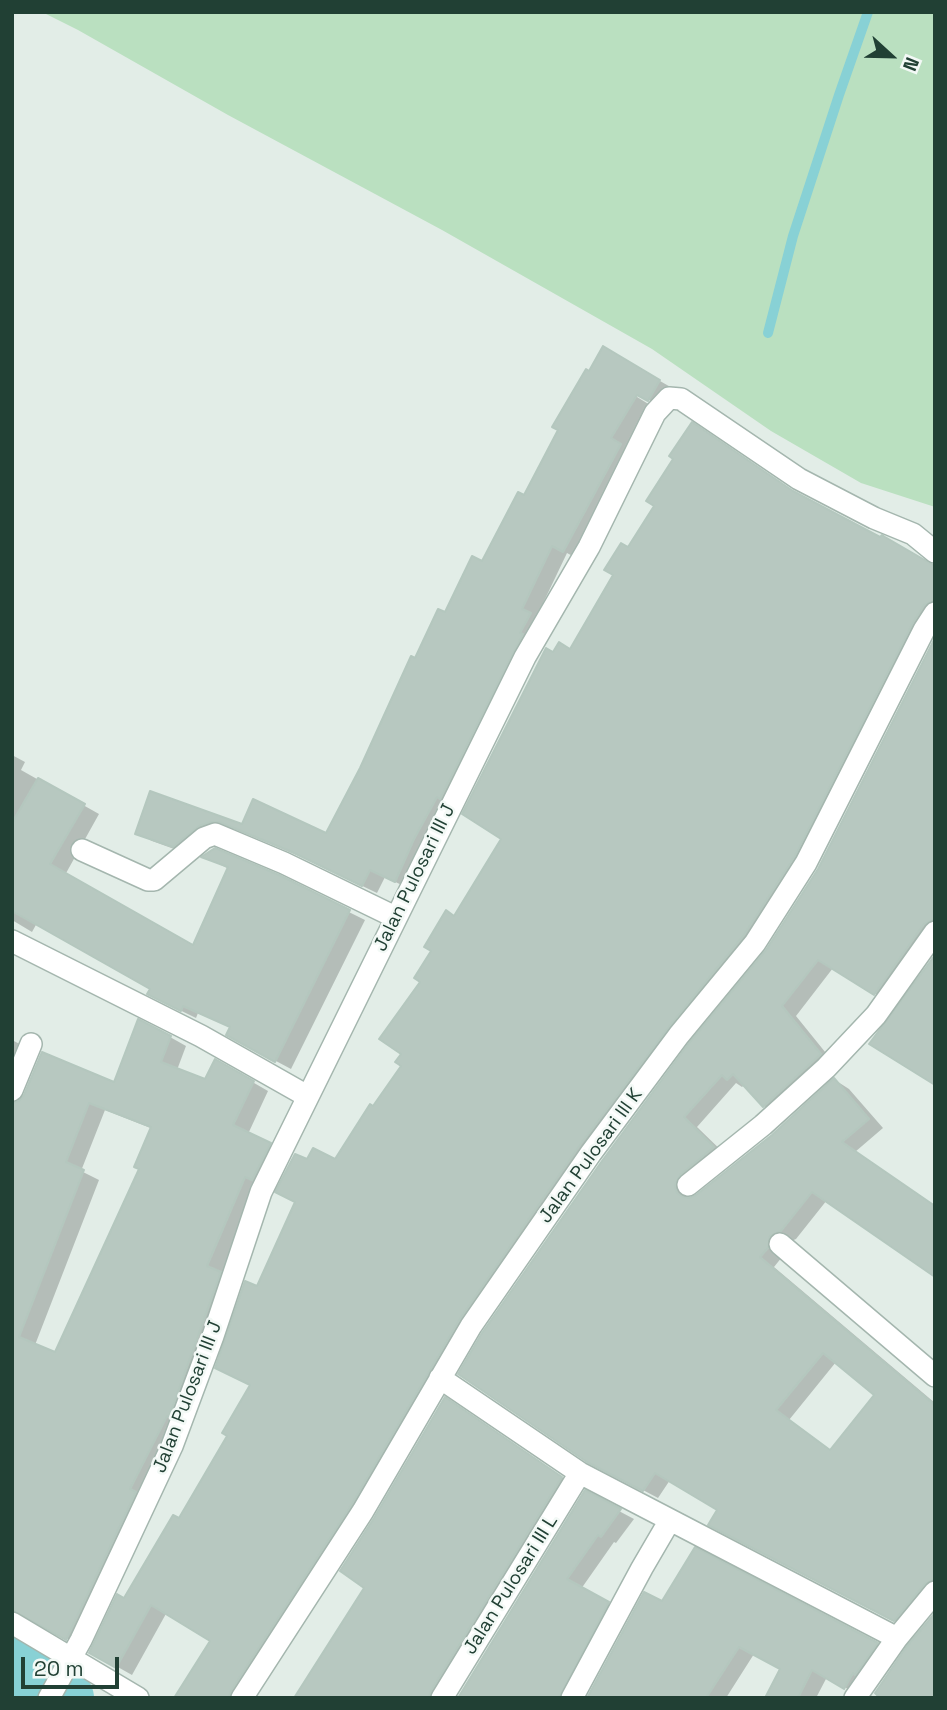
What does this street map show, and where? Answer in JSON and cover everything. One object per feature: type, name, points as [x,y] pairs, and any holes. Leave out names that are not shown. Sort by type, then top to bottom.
[{"type":"street","name":"Jalan Pulosari III J","points":[[49,1698],[68,1664],[190,1403],[261,1192],[525,657],[589,547],[655,413],[669,397],[681,399],[799,479],[874,518],[913,534],[935,552]]},
{"type":"street","name":"Jalan Pulosari III K","points":[[242,1698],[363,1510],[471,1326],[591,1153],[678,1035],[755,943],[806,863],[923,630],[935,613]]},
{"type":"street","points":[[82,850],[148,880],[154,880],[204,838],[215,834],[284,863],[395,917]]},
{"type":"street","points":[[688,1185],[763,1125],[826,1068],[876,1015],[935,932]]},
{"type":"street","points":[[12,941],[201,1036],[307,1096]]},
{"type":"street","points":[[12,1090],[31,1044]]},
{"type":"street","points":[[780,1244],[935,1376]]},
{"type":"street","points":[[440,1378],[580,1472],[897,1638]]},
{"type":"street","name":"Jalan Pulosari III L","points":[[442,1698],[580,1472]]},
{"type":"street","points":[[572,1698],[670,1520]]},
{"type":"street","points":[[855,1698],[897,1638],[935,1592]]},
{"type":"street","points":[[12,1623],[68,1664],[138,1698]]},
{"type":"green space","points":[[42,12],[935,12],[935,507],[861,483],[771,431],[652,349],[442,230]]},
{"type":"building","points":[[603,346],[660,380],[648,401],[637,395],[611,438],[621,444],[563,552],[552,546],[522,609],[531,613],[520,633],[523,634],[440,799],[437,797],[414,839],[395,882],[370,870],[362,886],[290,851],[219,822],[199,826],[173,847],[135,834],[150,791],[242,824],[253,799],[326,833],[360,768],[411,656],[415,658],[438,609],[445,612],[472,556],[482,561],[518,492],[524,495],[558,430],[552,427],[586,369],[589,371]]},
{"type":"building","points":[[692,422],[793,491],[880,537],[882,535],[935,566],[935,600],[924,605],[913,623],[795,856],[744,935],[669,1027],[580,1145],[460,1319],[352,1504],[229,1698],[174,1698],[210,1641],[151,1605],[116,1668],[89,1653],[117,1594],[124,1598],[173,1515],[179,1518],[227,1436],[222,1433],[250,1385],[215,1368],[245,1281],[257,1286],[295,1202],[275,1192],[295,1154],[307,1159],[313,1148],[335,1159],[370,1104],[373,1106],[401,1066],[395,1062],[401,1054],[379,1039],[420,982],[414,978],[431,951],[424,947],[446,910],[454,916],[501,839],[462,814],[546,648],[553,652],[559,642],[570,649],[613,575],[604,570],[621,543],[628,547],[654,506],[646,501],[673,459],[669,456]]},
{"type":"building","points":[[935,638],[935,919],[924,924],[874,995],[818,960],[782,1006],[821,1054],[763,1107],[733,1074],[727,1080],[722,1075],[684,1117],[714,1147],[680,1175],[675,1186],[677,1193],[683,1197],[696,1195],[772,1135],[834,1078],[869,1119],[842,1142],[935,1206],[935,1277],[812,1192],[781,1231],[770,1236],[768,1248],[760,1257],[935,1405],[935,1579],[925,1584],[894,1621],[708,1525],[717,1510],[655,1473],[643,1491],[587,1462],[458,1374],[482,1333],[602,1161],[689,1043],[766,950],[818,869]],"holes":[[[823,1353],[874,1395],[830,1450],[776,1410]]]},
{"type":"building","points":[[38,778],[85,804],[50,864],[193,945],[228,867],[201,857],[215,848],[279,875],[350,910],[275,1062],[226,1035],[230,1027],[183,1006],[181,1011],[147,994],[150,989],[12,911],[12,823]]},
{"type":"building","points":[[935,955],[935,1085],[869,1044]]},
{"type":"building","points":[[138,1019],[171,1036],[161,1062],[205,1079],[215,1059],[254,1081],[233,1125],[271,1143],[252,1180],[245,1177],[207,1266],[221,1272],[169,1417],[167,1416],[130,1489],[136,1492],[66,1640],[12,1610],[12,1103],[19,1101],[24,1095],[42,1052],[114,1082]],"holes":[[[89,1103],[151,1127],[134,1167],[139,1169],[55,1352],[19,1337],[84,1170],[66,1162]]]},
{"type":"building","points":[[445,1397],[562,1477],[429,1698],[294,1698],[364,1588],[340,1571]]},
{"type":"building","points":[[585,1490],[621,1509],[601,1537],[598,1535],[567,1579],[609,1602],[559,1698],[458,1698]]},
{"type":"building","points":[[695,1547],[878,1643],[855,1675],[853,1673],[844,1689],[812,1670],[798,1698],[765,1698],[780,1669],[739,1647],[706,1698],[587,1698],[644,1592],[662,1601]]},
{"type":"building","points":[[935,1613],[935,1698],[880,1698],[875,1693],[907,1646]]},
{"type":"waterway","points":[[768,333],[793,236],[868,12]]},
{"type":"waterway","points":[[12,1665],[64,1698]]}]
